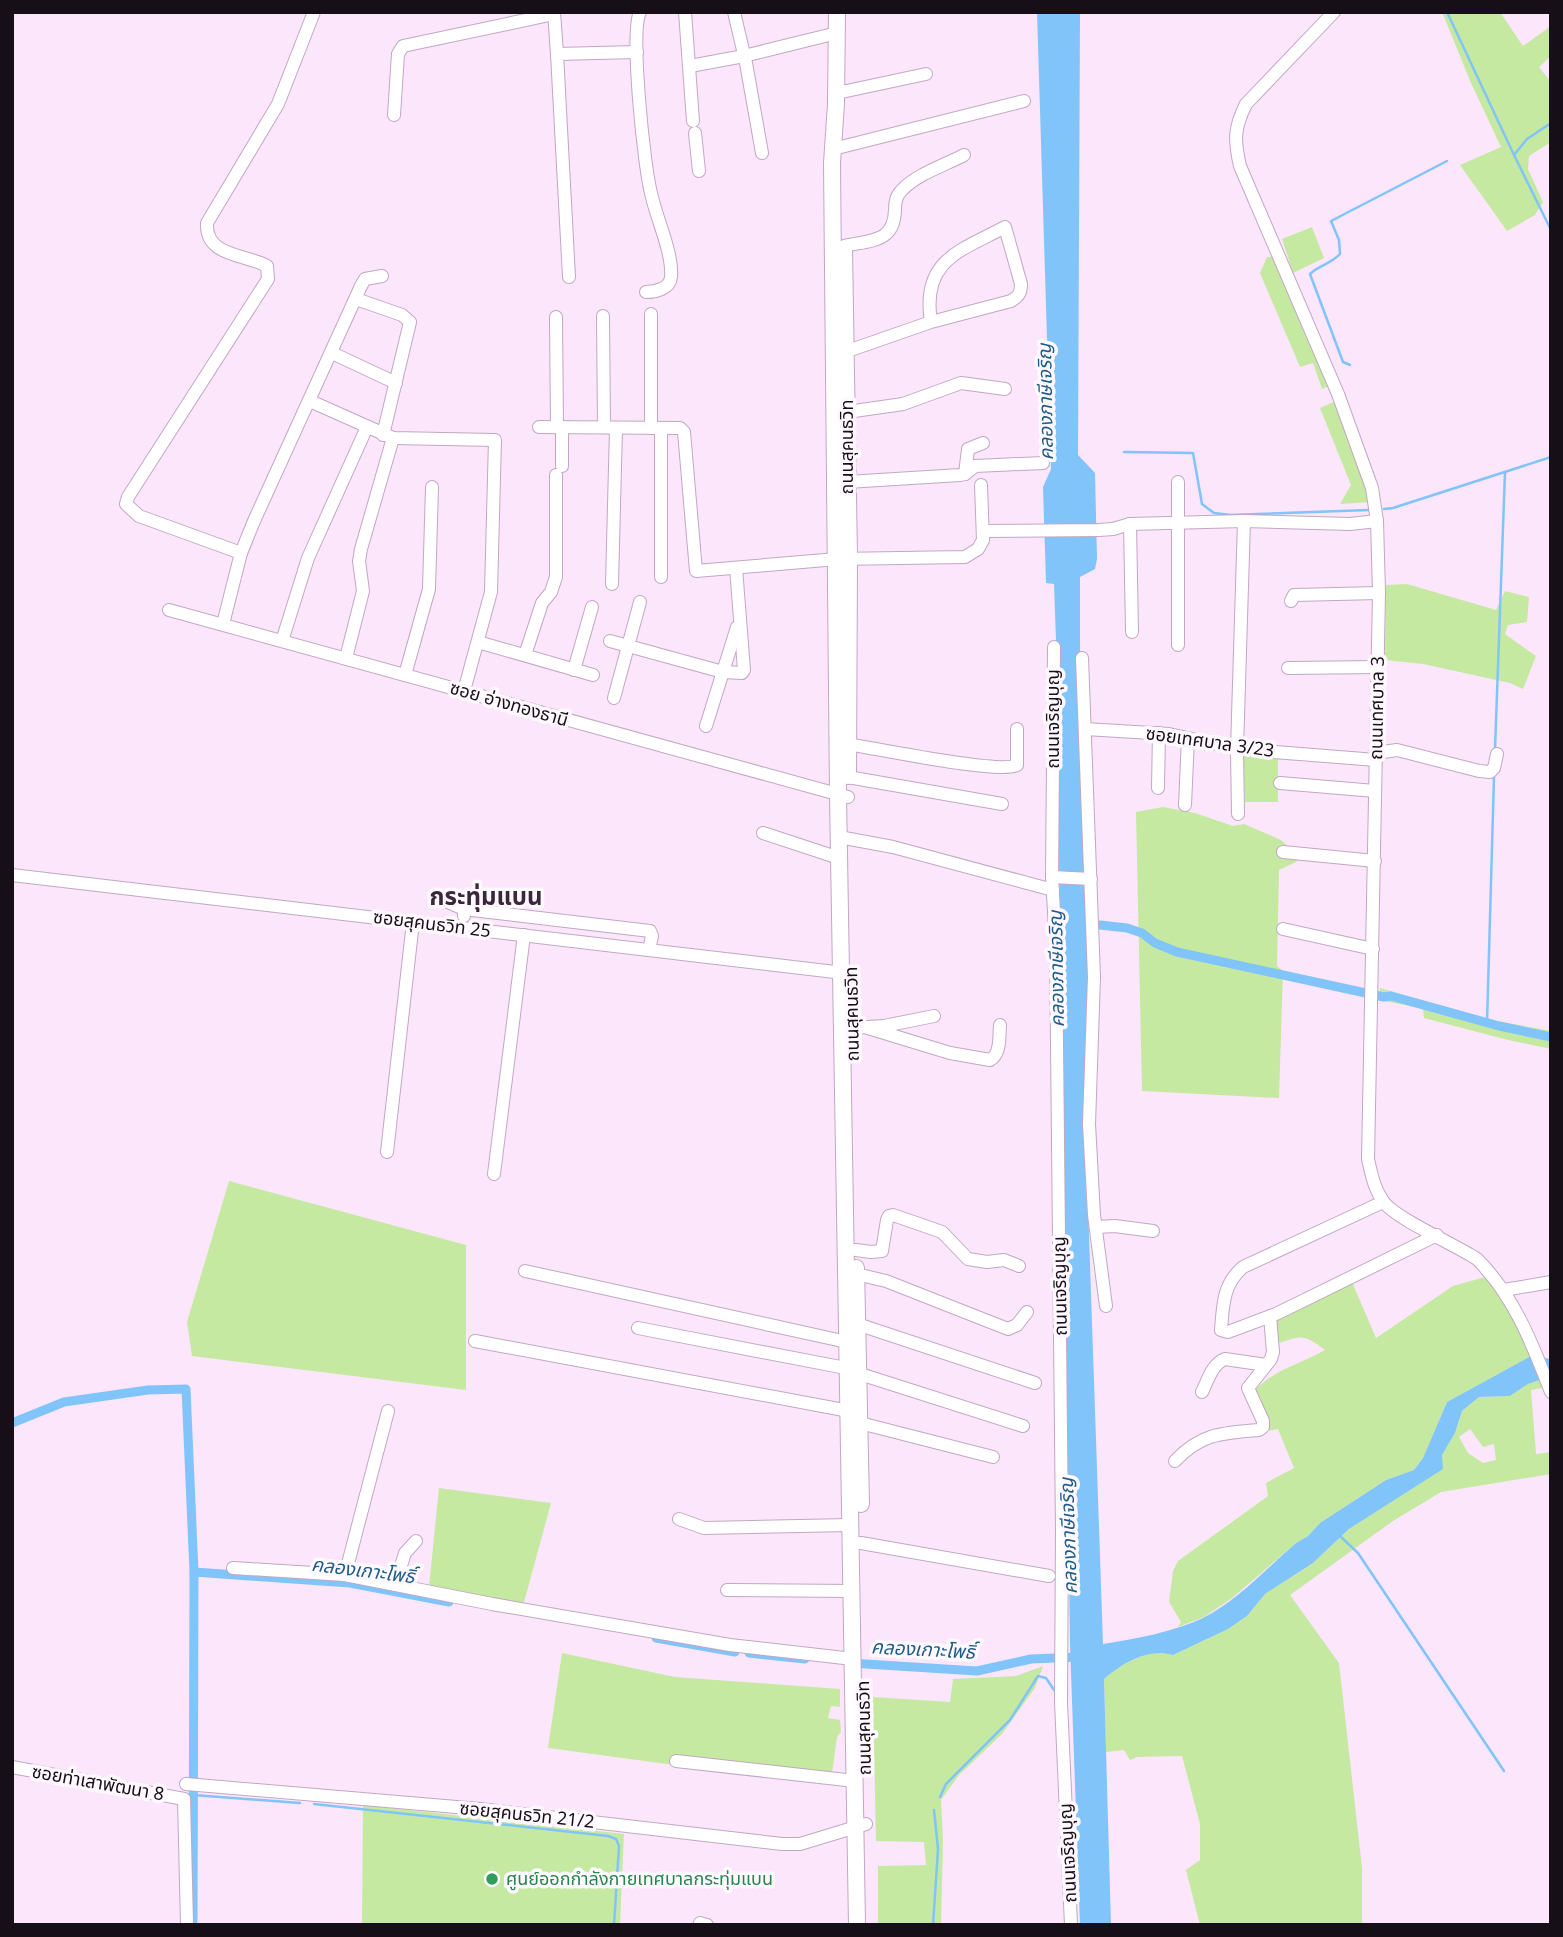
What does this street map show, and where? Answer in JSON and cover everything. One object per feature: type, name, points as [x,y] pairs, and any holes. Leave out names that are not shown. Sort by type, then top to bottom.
[{"type":"main road","points":[[828,12],[835,49],[846,40],[848,12]]},
{"type":"main road","name":"ถนนสุคนธวิท","points":[[837,12],[836,98],[841,124],[837,148],[843,559],[848,1342],[855,1371],[860,1423],[861,1825],[857,1925]]},
{"type":"main road","name":"ถนนสุคนธวิท","points":[[837,148],[844,246],[840,302]]},
{"type":"main road","name":"ถนนสุคนธวิท","points":[[841,354],[847,412],[843,559]]},
{"type":"main road","name":"ถนนสุคนธวิท","points":[[843,743],[848,777],[843,796]]},
{"type":"main road","name":"ถนนสุคนธวิท","points":[[844,838],[839,858],[846,973],[860,1028],[857,1324],[855,1371],[849,1411],[850,1525],[855,1781],[868,1925]]},
{"type":"street","points":[[242,553],[139,516],[126,504],[128,496],[268,279],[267,265],[236,257],[219,248],[208,233],[207,223],[278,104],[314,12]]},
{"type":"street","points":[[640,12],[637,21],[637,52],[643,149],[650,192],[669,259],[671,276],[663,288],[646,292]]},
{"type":"street","points":[[685,12],[699,171]]},
{"type":"street","points":[[734,12],[762,153]]},
{"type":"street","name":"ถนนเทศบาล 3","points":[[1334,12],[1246,104],[1237,121],[1235,144],[1240,166],[1338,394],[1372,488],[1377,521],[1378,667],[1368,1159],[1373,1181],[1383,1202]]},
{"type":"street","points":[[394,116],[398,54],[403,46],[554,13],[569,277]]},
{"type":"street","points":[[690,66],[744,57],[835,49]]},
{"type":"street","points":[[557,54],[637,52]]},
{"type":"street","points":[[836,98],[926,74]]},
{"type":"street","points":[[837,148],[1024,101]]},
{"type":"street","points":[[844,246],[877,238],[891,231],[895,222],[896,197],[903,189],[964,155]]},
{"type":"street","points":[[841,354],[931,322],[1012,302],[1021,292],[1021,284],[1006,227],[942,264],[932,284],[931,322]]},
{"type":"street","points":[[223,624],[242,553],[266,494],[365,279],[382,276]]},
{"type":"street","points":[[346,658],[363,591],[359,561],[361,549],[388,437],[396,383],[410,322],[402,315],[356,299]]},
{"type":"street","points":[[650,314],[661,577]]},
{"type":"street","points":[[603,316],[610,428],[612,584]]},
{"type":"street","points":[[525,655],[542,603],[551,592],[556,577],[560,427],[556,317]]},
{"type":"street","points":[[332,353],[396,383]]},
{"type":"street","points":[[847,412],[903,404],[961,383],[1005,389]]},
{"type":"street","points":[[310,401],[388,437],[495,440],[492,580],[464,691]]},
{"type":"street","points":[[540,427],[680,428],[684,432],[696,571],[843,559],[965,557],[980,546],[983,531],[981,485]]},
{"type":"street","points":[[282,641],[308,558],[367,428]]},
{"type":"street","points":[[965,474],[968,449],[983,443]]},
{"type":"street","points":[[847,482],[965,474],[975,466],[1043,463]]},
{"type":"street","points":[[1178,482],[1178,645]]},
{"type":"street","points":[[405,675],[429,589],[432,487]]},
{"type":"street","points":[[983,531],[1099,530],[1130,524],[1244,521],[1350,524],[1377,521]]},
{"type":"street","points":[[1238,814],[1237,749],[1244,521]]},
{"type":"street","points":[[1130,524],[1132,632]]},
{"type":"street","points":[[610,641],[723,672],[744,672],[736,568]]},
{"type":"street","points":[[1290,601],[1294,595],[1379,593]]},
{"type":"street","points":[[614,698],[640,603]]},
{"type":"street","points":[[574,670],[592,607]]},
{"type":"street","name":"ซอย อ่างทองธานี","points":[[169,610],[843,796]]},
{"type":"street","points":[[706,726],[740,620]]},
{"type":"street","points":[[478,642],[593,675]]},
{"type":"street","name":"ถนนเจริญบุญ","points":[[1054,647],[1054,882],[1062,1503],[1061,1702],[1071,1925]]},
{"type":"street","points":[[1082,657],[1094,1003],[1088,1124],[1105,1307]]},
{"type":"street","points":[[1288,667],[1378,667]]},
{"type":"street","points":[[843,743],[1013,768],[1017,765],[1017,729]]},
{"type":"street","name":"ซอยเทศบาล 3/23","points":[[1085,729],[1158,733],[1237,749],[1376,756],[1397,751],[1409,752],[1490,772],[1494,768],[1497,754]]},
{"type":"street","points":[[1158,733],[1158,788]]},
{"type":"street","points":[[1185,805],[1188,738]]},
{"type":"street","points":[[848,777],[1002,804]]},
{"type":"street","points":[[1280,783],[1376,791]]},
{"type":"street","points":[[763,833],[839,858]]},
{"type":"street","points":[[844,838],[1054,882],[1089,879]]},
{"type":"street","points":[[1283,852],[1375,861]]},
{"type":"street","name":"ซอยสุคนธวิท 25","points":[[12,875],[846,973]]},
{"type":"street","points":[[439,898],[464,909],[650,931],[652,936],[649,950]]},
{"type":"street","points":[[463,928],[464,909]]},
{"type":"street","points":[[387,1152],[413,922]]},
{"type":"street","points":[[1283,929],[1373,949]]},
{"type":"street","points":[[494,1174],[524,935]]},
{"type":"street","points":[[860,1028],[934,1016]]},
{"type":"street","points":[[860,1028],[950,1054],[990,1060],[995,1058],[998,1051],[1000,1025]]},
{"type":"street","points":[[1437,1235],[1270,1316],[1228,1332],[1221,1330],[1226,1289],[1236,1273],[1383,1202],[1395,1213],[1437,1235],[1477,1259],[1504,1290],[1525,1326],[1549,1388]]},
{"type":"street","points":[[856,1250],[879,1253],[882,1251],[887,1220],[893,1215],[942,1232],[968,1259],[987,1262],[1004,1260],[1019,1266]]},
{"type":"street","points":[[1096,1227],[1115,1226],[1153,1231]]},
{"type":"street","points":[[525,1271],[848,1342]]},
{"type":"street","points":[[856,1274],[886,1281],[1008,1329],[1017,1325],[1027,1312]]},
{"type":"street","points":[[1504,1290],[1551,1282]]},
{"type":"street","points":[[1175,1461],[1200,1440],[1220,1434],[1259,1430],[1263,1427],[1263,1421],[1248,1388],[1273,1352],[1270,1316]]},
{"type":"street","points":[[857,1324],[1035,1383]]},
{"type":"street","points":[[638,1328],[855,1371],[1023,1426]]},
{"type":"street","points":[[475,1341],[849,1411]]},
{"type":"street","points":[[1202,1392],[1220,1361],[1226,1359],[1266,1365]]},
{"type":"street","points":[[345,1575],[388,1411]]},
{"type":"street","points":[[860,1423],[993,1457]]},
{"type":"street","points":[[679,1519],[704,1528],[850,1525]]},
{"type":"street","points":[[395,1585],[404,1553],[416,1541]]},
{"type":"street","points":[[861,1543],[1049,1576]]},
{"type":"street","points":[[233,1568],[345,1575],[730,1645],[853,1659]]},
{"type":"street","points":[[727,1590],[852,1591]]},
{"type":"street","points":[[676,1761],[855,1781]]},
{"type":"street","name":"ซอยท่าเสาพัฒนา 8","points":[[12,1767],[184,1799],[187,1925]]},
{"type":"street","name":"ซอยสุคนธวิท 21/2","points":[[190,1784],[480,1809],[782,1844],[800,1844],[861,1825]]},
{"type":"green space","points":[[1442,12],[1500,12],[1523,46],[1551,26],[1551,56],[1539,67],[1551,82],[1551,142],[1529,156],[1528,169],[1543,202],[1535,215],[1507,231],[1460,165],[1501,147]]},
{"type":"green space","points":[[1312,227],[1324,258],[1293,273],[1282,239]]},
{"type":"green space","points":[[1267,257],[1275,257],[1329,386],[1322,389],[1313,363],[1300,367],[1260,273]]},
{"type":"green space","points":[[1336,401],[1371,502],[1340,504],[1351,485],[1320,408]]},
{"type":"green space","points":[[1407,584],[1496,610],[1505,591],[1529,597],[1527,622],[1508,625],[1505,634],[1536,656],[1523,689],[1510,683],[1423,664],[1385,660],[1386,585]]},
{"type":"green space","points":[[1243,754],[1278,756],[1278,802],[1245,802]]},
{"type":"green space","points":[[1163,807],[1195,813],[1233,826],[1244,824],[1281,840],[1288,846],[1305,849],[1296,862],[1279,870],[1277,966],[1283,971],[1279,1098],[1142,1091],[1136,812]]},
{"type":"green space","points":[[1380,988],[1492,1020],[1551,1031],[1551,1049],[1424,1018],[1423,1009],[1380,1000]]},
{"type":"green space","points":[[229,1181],[466,1245],[466,1390],[192,1356],[187,1322]]},
{"type":"green space","points":[[1349,1275],[1376,1338],[1453,1286],[1485,1277],[1494,1284],[1507,1303],[1531,1356],[1447,1402],[1423,1458],[1414,1470],[1386,1480],[1320,1523],[1308,1536],[1296,1543],[1232,1598],[1204,1617],[1178,1627],[1181,1622],[1169,1602],[1173,1571],[1178,1561],[1268,1496],[1266,1483],[1294,1468],[1278,1429],[1267,1431],[1254,1391],[1280,1372],[1325,1350],[1302,1338],[1277,1344],[1267,1313]]},
{"type":"green space","points":[[1540,1380],[1543,1388],[1531,1390],[1536,1454],[1551,1452],[1551,1474],[1441,1492],[1393,1521],[1290,1595],[1339,1663],[1362,1868],[1362,1925],[1200,1925],[1186,1870],[1200,1860],[1200,1824],[1182,1756],[1137,1757],[1130,1760],[1124,1750],[1106,1752],[1104,1679],[1136,1658],[1163,1653],[1173,1655],[1228,1629],[1247,1616],[1265,1594],[1313,1563],[1349,1529],[1442,1469],[1442,1455],[1455,1433],[1462,1411],[1479,1397],[1510,1396],[1528,1384]],"holes":[[[1470,1429],[1483,1447],[1494,1444],[1496,1460],[1483,1463],[1468,1453],[1459,1437]]]},
{"type":"green space","points":[[439,1488],[551,1503],[523,1606],[429,1587]]},
{"type":"green space","points":[[562,1653],[675,1677],[840,1689],[840,1707],[831,1706],[828,1718],[840,1720],[841,1732],[837,1737],[831,1781],[801,1782],[548,1748]]},
{"type":"green space","points":[[1043,1666],[1035,1688],[1002,1734],[959,1775],[941,1800],[941,1925],[878,1925],[878,1866],[926,1865],[924,1842],[876,1841],[873,1697],[950,1702],[953,1679],[1016,1676]]},
{"type":"green space","name":"ศูนย์ออกกำลังกายเทศบาลกระทุ่มแบน","points":[[363,1805],[624,1834],[620,1925],[362,1925]]},
{"type":"water","points":[[1037,12],[1080,12],[1078,455],[1095,473],[1097,559],[1095,569],[1080,577],[1080,755],[1087,924],[1088,1206],[1103,1644],[1167,1631],[1216,1611],[1296,1543],[1308,1536],[1320,1523],[1386,1480],[1414,1470],[1423,1458],[1447,1402],[1531,1356],[1551,1359],[1551,1376],[1528,1384],[1510,1396],[1479,1397],[1462,1411],[1455,1433],[1442,1455],[1443,1469],[1349,1529],[1313,1563],[1265,1594],[1247,1616],[1228,1629],[1173,1655],[1163,1653],[1136,1658],[1104,1679],[1111,1925],[1080,1925],[1070,1644],[1056,640],[1054,584],[1046,583],[1043,487],[1051,469]]},
{"type":"waterway","points":[[1447,12],[1514,155]]},
{"type":"waterway","points":[[1551,123],[1527,139],[1514,155],[1551,230]]},
{"type":"waterway","points":[[1350,365],[1343,362],[1310,274],[1340,254],[1339,240],[1331,221],[1447,161]]},
{"type":"waterway","points":[[1124,452],[1193,453],[1202,504],[1214,513],[1231,515],[1369,510]]},
{"type":"waterway","points":[[1384,509],[1551,457]]},
{"type":"waterway","points":[[1495,749],[1505,472]]},
{"type":"waterway","points":[[1487,1023],[1494,777]]},
{"type":"waterway","points":[[1100,925],[1127,928],[1142,933],[1155,943],[1177,952],[1384,997],[1391,996],[1499,1026],[1551,1037]]},
{"type":"waterway","name":"คลองเกาะโพธิ์","points":[[12,1423],[64,1402],[148,1390],[186,1389],[194,1572],[193,1925]]},
{"type":"waterway","points":[[1340,1536],[1358,1553],[1504,1771]]},
{"type":"waterway","name":"คลองเกาะโพธิ์","points":[[194,1572],[350,1583],[449,1602]]},
{"type":"waterway","name":"คลองเกาะโพธิ์","points":[[656,1638],[735,1652]]},
{"type":"waterway","name":"คลองเกาะโพธิ์","points":[[749,1653],[805,1659]]},
{"type":"waterway","name":"คลองเกาะโพธิ์","points":[[850,1663],[977,1671],[1031,1659],[1080,1657]]},
{"type":"waterway","points":[[940,1797],[946,1784],[1010,1720],[1038,1676],[1046,1678],[1054,1690]]},
{"type":"waterway","points":[[193,1795],[300,1803]]},
{"type":"waterway","points":[[314,1804],[616,1839],[619,1846],[614,1925]]},
{"type":"waterway","points":[[933,1925],[938,1849],[934,1810]]},
{"type":"place","name":"ศูนย์ออกกำลังกายเทศบาลกระทุ่มแบน","points":[[492,1879]]},
{"type":"district","name":"กระทุ่มแบน","points":[[486,897]]},
{"type":"water label","name":"คลองภาษีเจริญ","points":[[1045,402]]},
{"type":"water label","name":"คลองภาษีเจริญ","points":[[1056,969]]},
{"type":"water label","name":"คลองภาษีเจริญ","points":[[1068,1536]]}]
